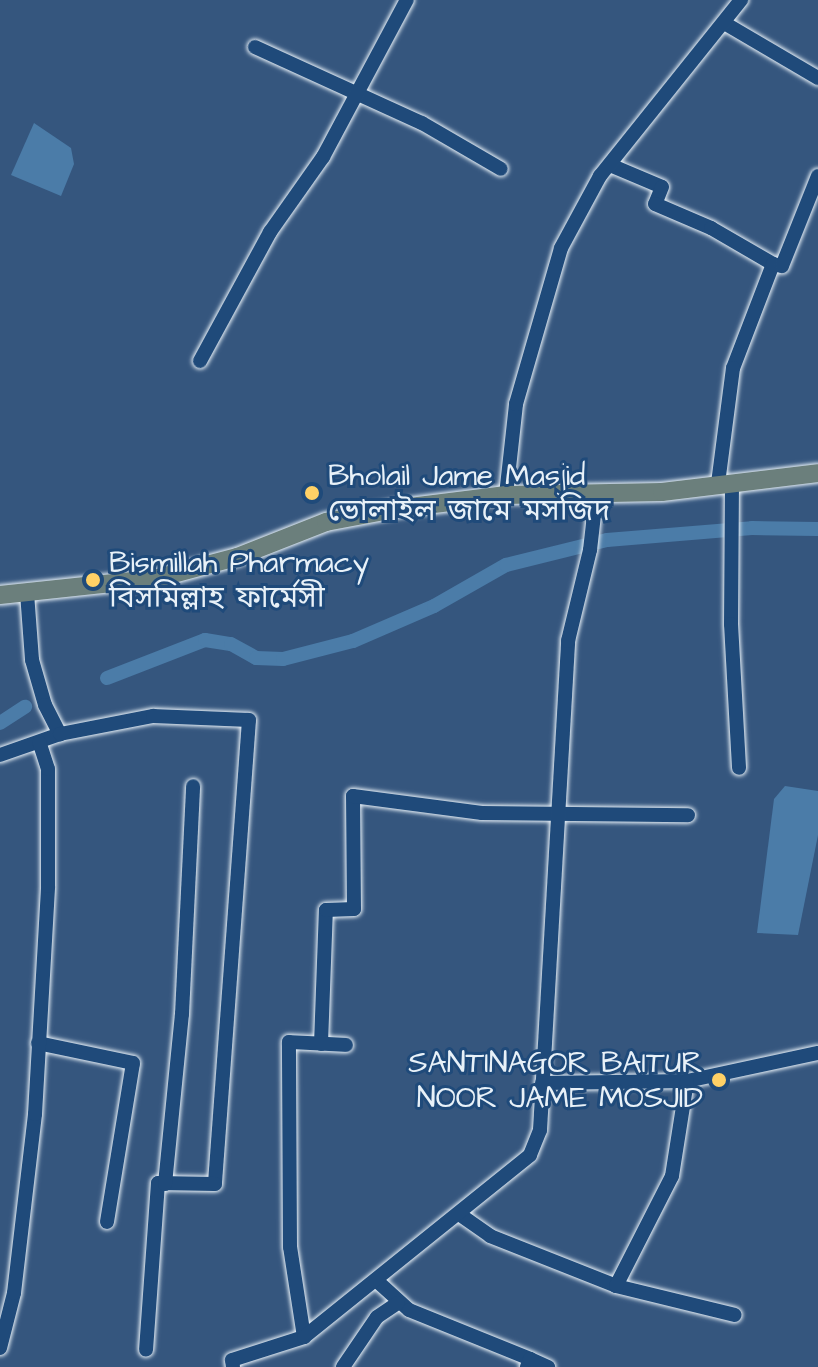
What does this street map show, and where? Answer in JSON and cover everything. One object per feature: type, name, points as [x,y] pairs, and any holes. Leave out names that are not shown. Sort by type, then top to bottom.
[{"type":"main road","points":[[0,595],[158,578],[237,557],[326,522],[506,495],[596,497],[818,473]]},
{"type":"street","points":[[200,361],[270,232],[323,157],[360,93],[407,0]]},
{"type":"street","points":[[506,495],[516,404],[561,248],[610,165],[726,24],[741,0]]},
{"type":"street","points":[[726,24],[818,78]]},
{"type":"street","points":[[255,47],[360,93],[501,169]]},
{"type":"street","points":[[610,165],[662,187],[655,204],[782,266],[818,176]]},
{"type":"street","points":[[739,768],[731,523],[725,483],[733,368],[773,264]]},
{"type":"street","points":[[233,1367],[232,1360],[304,1337],[530,1155],[540,1130],[561,813],[568,641],[590,550],[596,497]]},
{"type":"street","points":[[27,593],[32,660],[45,705],[60,734]]},
{"type":"street","points":[[0,755],[60,734],[180,714],[249,720],[215,1184],[158,1183],[146,1350]]},
{"type":"street","points":[[0,1348],[19,1256],[38,1043],[48,886],[48,769],[39,742]]},
{"type":"street","points":[[165,1184],[182,1014],[193,786]]},
{"type":"street","points":[[321,1044],[326,910],[354,909],[353,796],[482,813],[688,815]]},
{"type":"street","points":[[304,1337],[290,1247],[289,1042],[346,1045]]},
{"type":"street","points":[[38,1043],[133,1063],[107,1222]]},
{"type":"street","points":[[542,1083],[687,1081],[818,1053]]},
{"type":"street","points":[[616,1286],[672,1176],[687,1081]]},
{"type":"street","points":[[459,1214],[490,1236],[616,1286],[735,1315]]},
{"type":"street","points":[[377,1281],[398,1303],[528,1363],[548,1367]]},
{"type":"street","points":[[343,1367],[377,1317],[398,1303]]},
{"type":"water","points":[[34,123],[71,148],[74,164],[61,196],[11,175]]},
{"type":"water","points":[[785,786],[818,791],[818,835],[798,935],[757,933],[774,799]]},
{"type":"waterway","points":[[107,678],[205,640],[231,644],[256,658],[283,659],[353,641],[434,606],[506,565],[607,540],[752,528],[818,529]]},
{"type":"waterway","points":[[0,723],[25,707]]},
{"type":"place","name":"Bholail Jame Masjid ভোলাইল জামে মসজিদ","points":[[312,493]]},
{"type":"place","name":"Bismillah Pharmacy বিসমিল্লাহ ফার্মেসী","points":[[93,580]]},
{"type":"place","name":"SANTINAGOR BAITUR NOOR JAME MOSJID","points":[[719,1080]]}]
